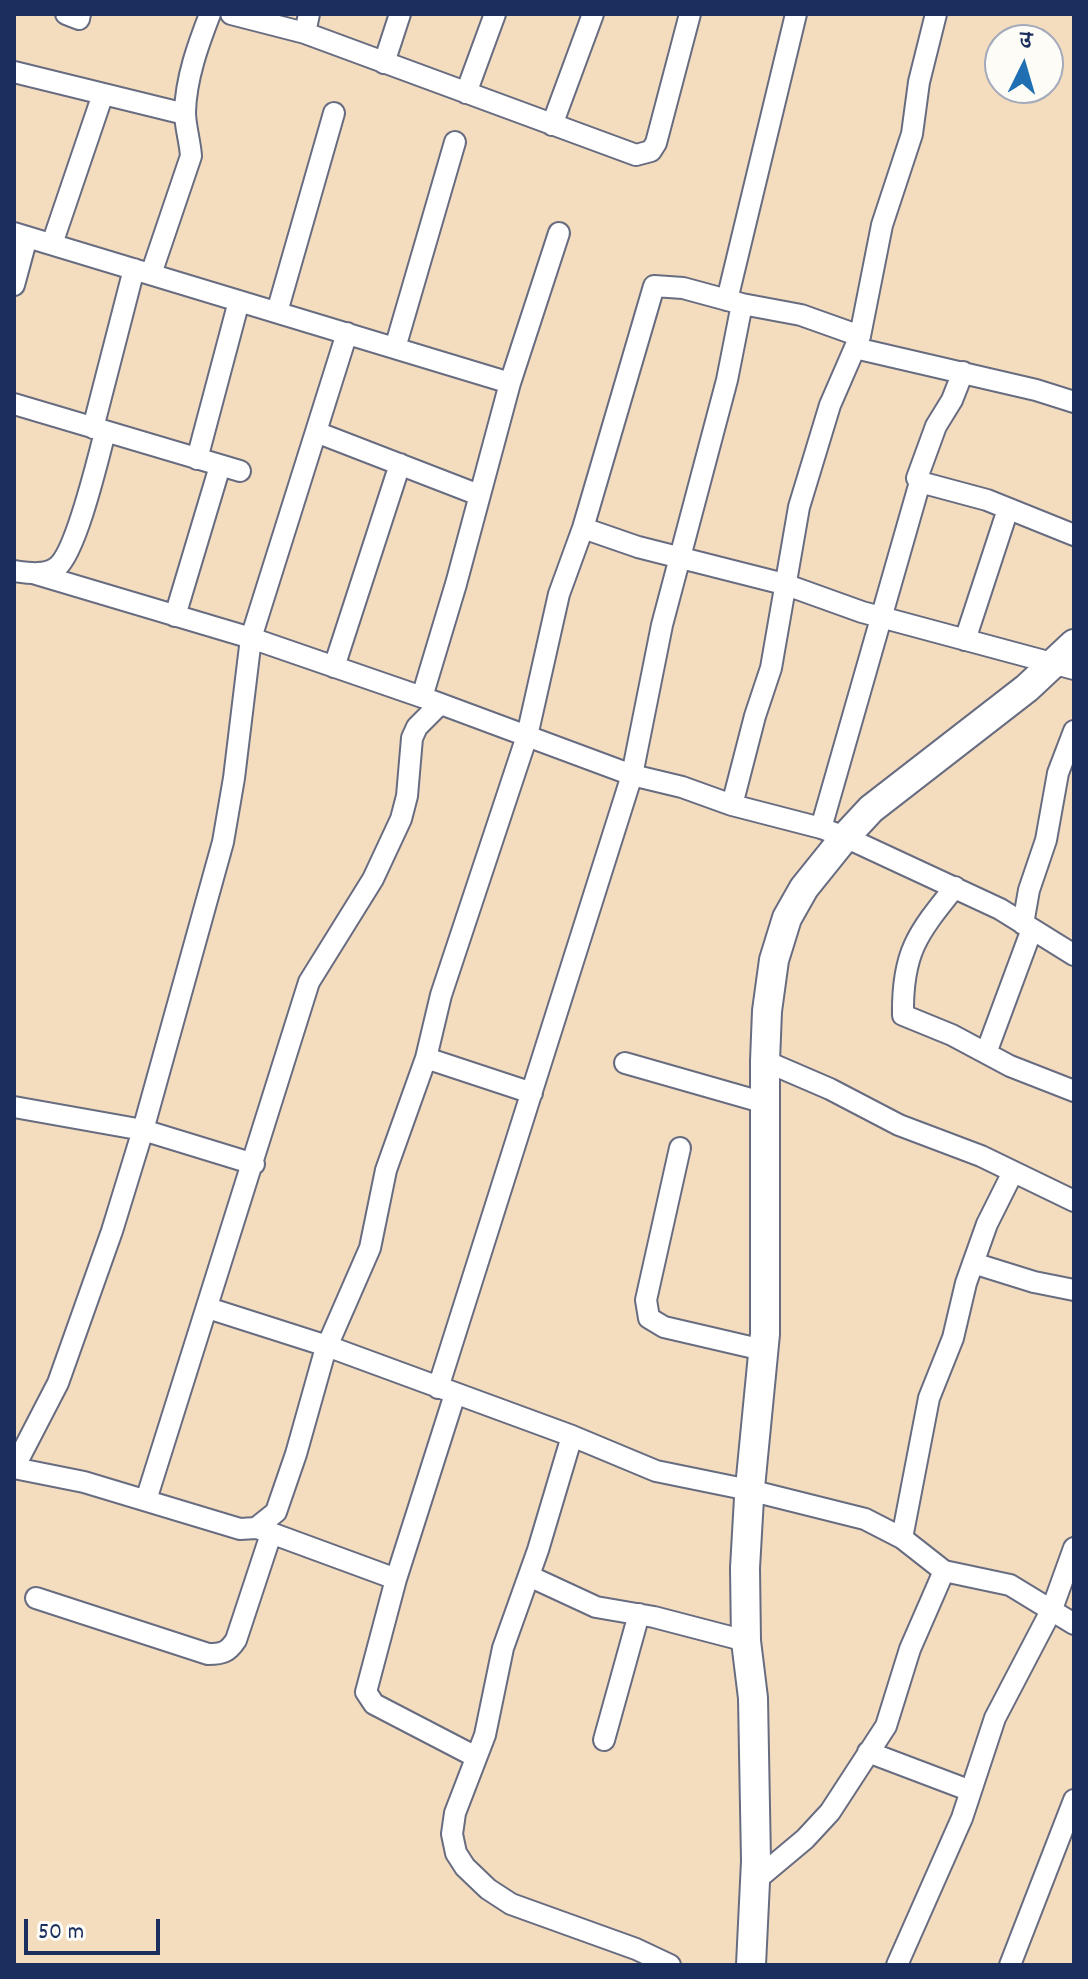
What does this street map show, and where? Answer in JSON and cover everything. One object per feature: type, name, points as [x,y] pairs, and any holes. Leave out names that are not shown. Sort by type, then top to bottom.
[{"type":"street","points":[[66,14],[79,19],[80,14]]},
{"type":"street","points":[[36,574],[58,566],[67,552],[87,497],[99,430],[143,272],[191,156],[185,114],[192,67],[210,14]]},
{"type":"street","points":[[231,14],[307,24],[384,63],[636,155],[651,151],[656,143],[690,14]]},
{"type":"street","points":[[384,63],[400,14]]},
{"type":"street","points":[[466,93],[495,14]]},
{"type":"street","points":[[552,125],[593,14]]},
{"type":"street","points":[[476,1757],[369,1699],[366,1684],[532,1093],[632,775],[662,625],[727,380],[734,302],[796,14]]},
{"type":"street","points":[[732,805],[771,668],[799,507],[830,405],[857,342],[882,225],[912,134],[919,82],[936,14]]},
{"type":"street","points":[[14,72],[185,114]]},
{"type":"street","points":[[52,244],[103,94]]},
{"type":"street","points":[[277,312],[334,113]]},
{"type":"street","points":[[395,348],[455,142]]},
{"type":"street","points":[[146,1500],[309,982],[373,879],[401,819],[407,796],[412,738],[431,701],[479,495],[510,383],[559,233]]},
{"type":"street","points":[[14,285],[21,235],[510,383]]},
{"type":"street","points":[[36,1598],[208,1654],[229,1651],[236,1640],[263,1531],[276,1512],[327,1346],[370,1248],[386,1170],[426,1058],[441,995],[527,736],[559,594],[583,528],[654,286],[683,288],[801,315],[857,342],[1074,402]]},
{"type":"street","points":[[197,459],[239,301]]},
{"type":"street","points":[[347,333],[251,638],[223,842],[143,1130],[112,1231],[58,1383],[14,1468],[84,1482],[240,1529],[263,1531],[396,1579]]},
{"type":"street","points":[[963,372],[952,400],[936,426],[917,478],[920,482],[1008,509],[1074,535]]},
{"type":"street","points":[[14,404],[240,471]]},
{"type":"street","points":[[316,432],[479,495]]},
{"type":"street","points":[[334,667],[400,464]]},
{"type":"street","points":[[175,616],[220,466]]},
{"type":"street","points":[[751,1965],[756,1880],[753,1698],[746,1641],[745,1568],[749,1490],[763,1350],[767,1011],[774,960],[787,918],[833,832],[880,617],[920,482]]},
{"type":"street","points":[[965,640],[1008,509]]},
{"type":"street","points":[[583,528],[638,547],[784,584],[880,617],[965,640],[1068,659]]},
{"type":"street","points":[[14,571],[36,574],[251,638],[632,775],[833,832],[955,887],[1074,955]]},
{"type":"street","points":[[833,832],[871,809],[1068,659]]},
{"type":"street","points":[[986,1053],[1027,926],[1029,890],[1046,840],[1058,773],[1074,731]]},
{"type":"street","points":[[955,887],[919,930],[903,980],[903,1015],[952,1035],[1010,1066],[1074,1091]]},
{"type":"street","points":[[426,1058],[532,1093]]},
{"type":"street","points":[[765,1061],[830,1089],[899,1125],[981,1156],[1074,1201]]},
{"type":"street","points":[[625,1063],[765,1103]]},
{"type":"street","points":[[14,1107],[143,1130],[254,1164]]},
{"type":"street","points":[[680,1148],[646,1300],[649,1318],[664,1327],[763,1350]]},
{"type":"street","points":[[902,1538],[929,1398],[953,1338],[987,1224],[1013,1172]]},
{"type":"street","points":[[973,1263],[1034,1282],[1074,1290]]},
{"type":"street","points":[[208,1308],[327,1346],[572,1436],[656,1471],[865,1519],[902,1538],[944,1571],[1010,1585],[1074,1624]]},
{"type":"street","points":[[572,1436],[529,1576],[503,1648],[485,1735],[455,1813],[452,1834],[456,1853],[465,1867],[488,1889],[511,1904],[636,1949],[670,1965]]},
{"type":"street","points":[[897,1965],[962,1818],[995,1718],[1052,1609],[1074,1548]]},
{"type":"street","points":[[756,1880],[805,1839],[830,1812],[886,1726],[910,1649],[944,1571]]},
{"type":"street","points":[[529,1576],[596,1607],[639,1614],[746,1641]]},
{"type":"street","points":[[604,1740],[639,1614]]},
{"type":"street","points":[[868,1752],[971,1791]]},
{"type":"street","points":[[1010,1965],[1074,1800]]}]
